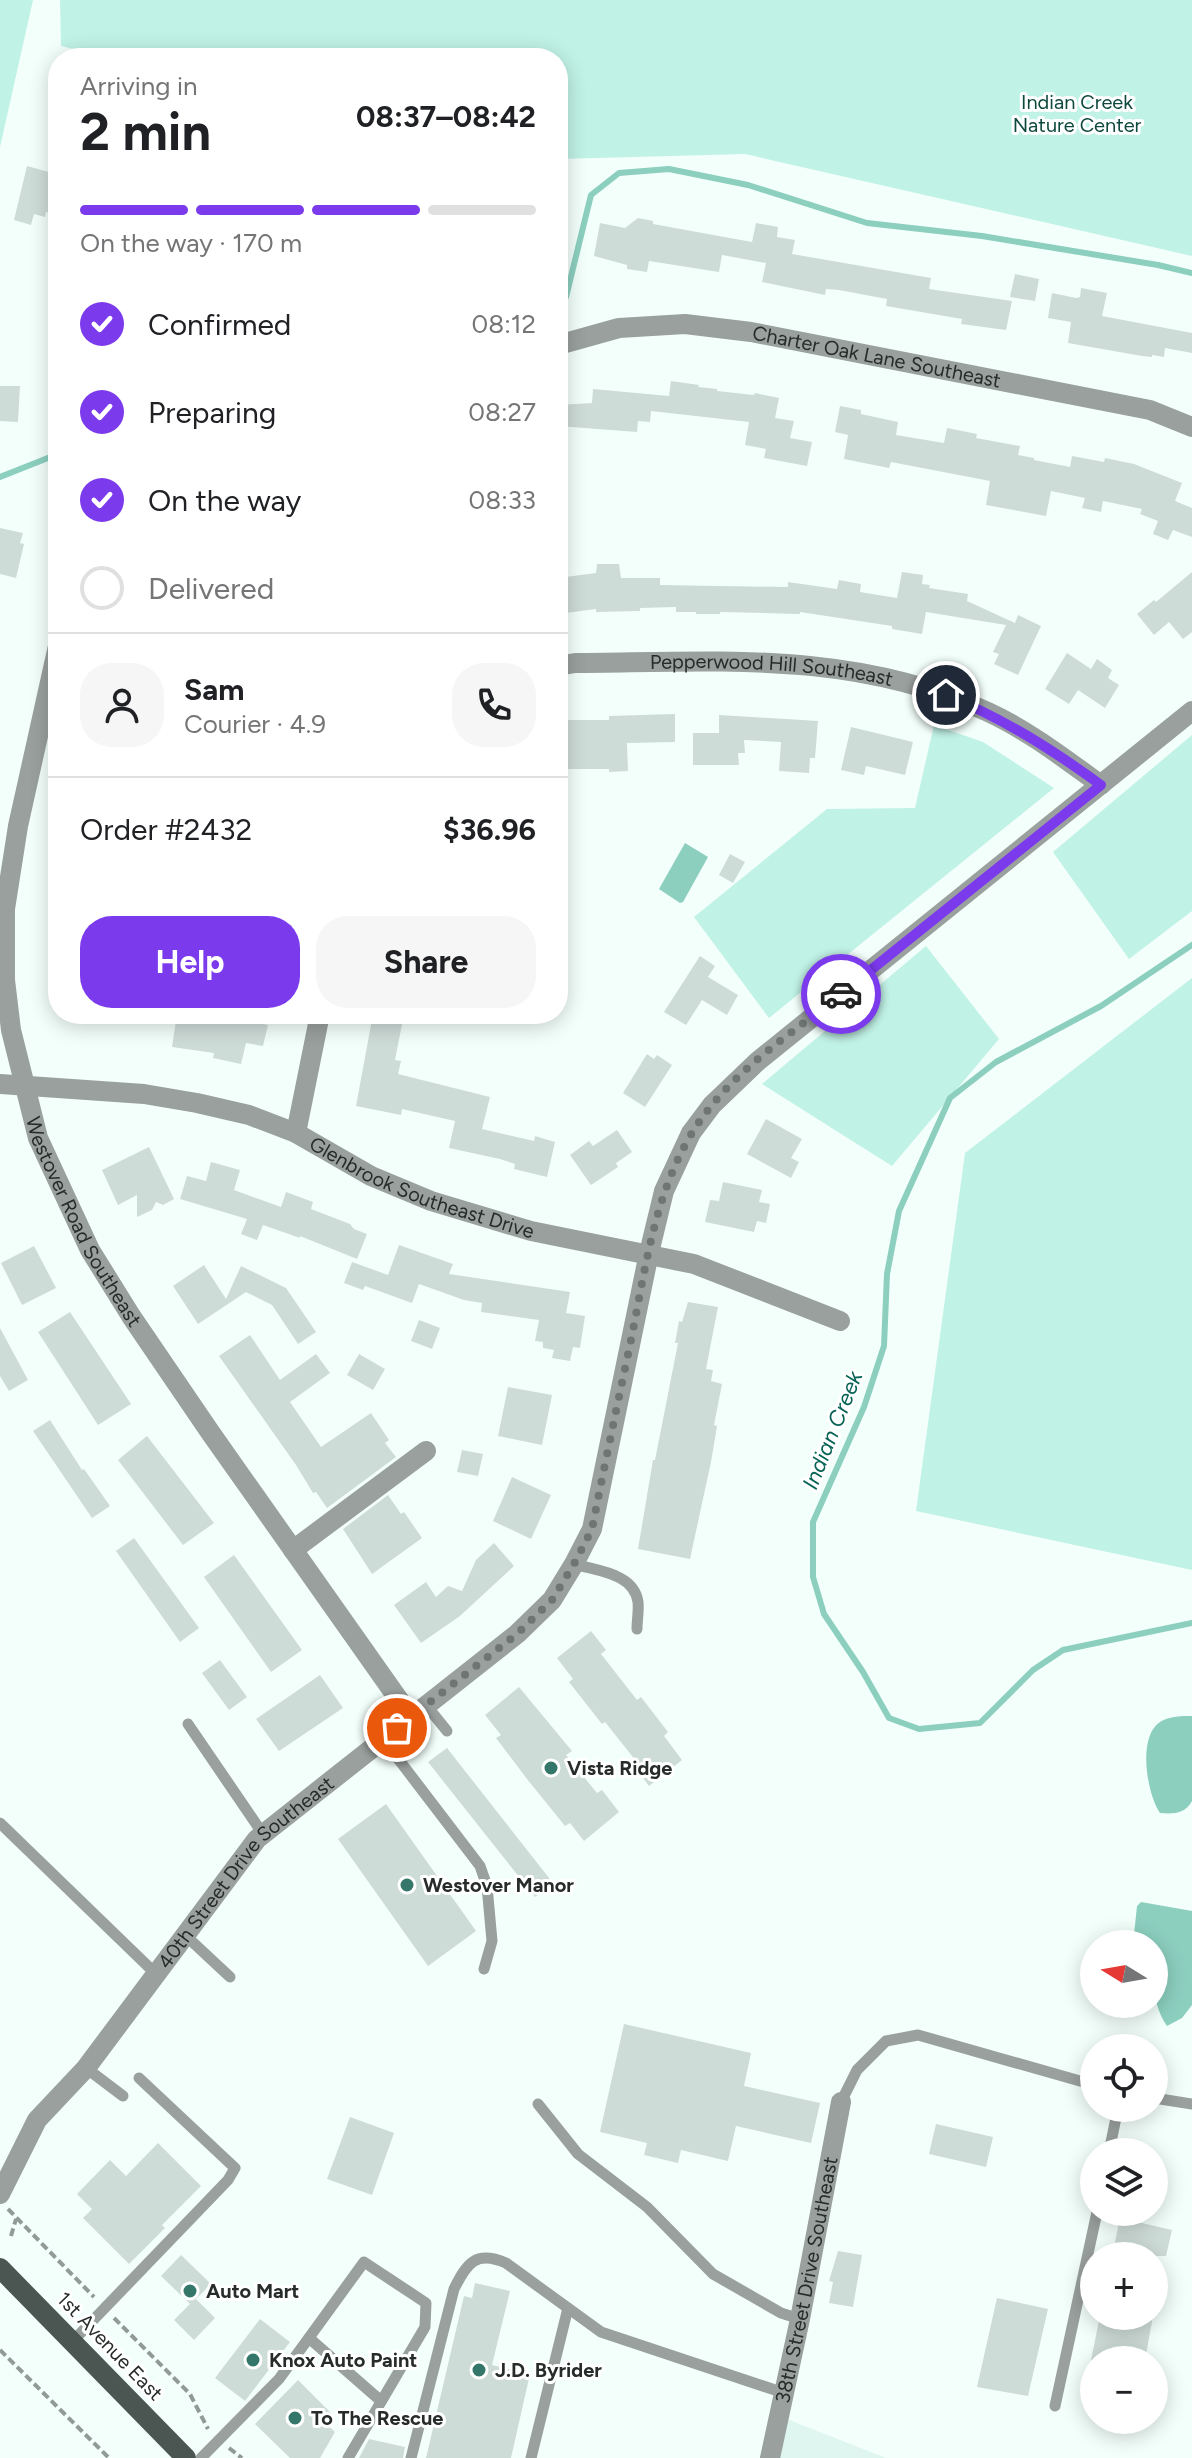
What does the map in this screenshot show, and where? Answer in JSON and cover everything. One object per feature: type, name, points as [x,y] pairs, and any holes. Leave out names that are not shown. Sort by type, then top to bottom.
[{"type":"main road","name":"1st Avenue East","points":[[0,2268],[186,2458]]},
{"type":"street","name":"Charter Oak Lane Southeast","points":[[568,342],[619,328],[685,324],[751,332],[1150,410],[1192,427]]},
{"type":"street","name":"Pepperwood Hill Southeast","points":[[568,664],[761,662],[851,670],[946,695],[990,713],[1043,743],[1101,785]]},
{"type":"street","name":"Westover Road Southeast","points":[[48,691],[18,826],[5,909],[5,980],[11,1030],[38,1138],[90,1250],[140,1329],[293,1550],[418,1711]]},
{"type":"street","name":"40th Street Drive Southeast","points":[[2,2199],[37,2120],[86,2068],[257,1839],[517,1634],[552,1600],[592,1529],[664,1191],[691,1133],[722,1095],[758,1061],[1192,711]]},
{"type":"street","points":[[296,1133],[318,1024]]},
{"type":"street","name":"Glenbrook Southeast Drive","points":[[0,1084],[144,1094],[249,1115],[296,1133],[371,1176],[431,1201],[531,1231],[694,1264],[840,1321]]},
{"type":"street","points":[[293,1550],[426,1451]]},
{"type":"street","name":"38th Street Drive Southeast","points":[[770,2458],[841,2102]]},
{"type":"lane","points":[[574,1564],[617,1576],[630,1584],[638,1601],[637,1629]]},
{"type":"lane","points":[[418,1711],[447,1731]]},
{"type":"lane","points":[[188,1724],[263,1834]]},
{"type":"lane","points":[[383,1739],[480,1866],[487,1886],[492,1941],[484,1969]]},
{"type":"lane","points":[[0,1823],[156,1974]]},
{"type":"lane","points":[[185,1935],[230,1977]]},
{"type":"lane","points":[[841,2102],[857,2070],[886,2041],[918,2035],[1080,2081]]},
{"type":"lane","points":[[86,2068],[123,2096]]},
{"type":"lane","points":[[72,2342],[228,2180],[235,2168],[139,2078]]},
{"type":"lane","points":[[1168,2100],[1192,2104]]},
{"type":"lane","points":[[538,2104],[578,2154],[647,2207],[713,2274],[781,2313],[800,2319]]},
{"type":"lane","points":[[1055,2406],[1094,2226]]},
{"type":"lane","points":[[411,2458],[454,2289],[465,2267],[478,2259],[492,2257],[506,2263],[601,2332],[784,2393]]},
{"type":"lane","points":[[201,2458],[279,2379],[364,2262],[426,2303],[425,2327],[348,2458]]},
{"type":"lane","points":[[531,2458],[568,2308]]},
{"type":"lane","points":[[309,2338],[381,2401]]},
{"type":"path","points":[[2,2199],[16,2218],[190,2394],[205,2426],[242,2458]]},
{"type":"path","points":[[11,2236],[16,2218]]},
{"type":"path","points":[[0,2350],[109,2458]]},
{"type":"shaded area","points":[[685,843],[708,857],[680,903],[659,889]]},
{"type":"shaded area","points":[[1192,1716],[1192,1801],[1182,1811],[1160,1813],[1148,1780],[1148,1740],[1160,1722]]},
{"type":"shaded area","points":[[1141,1902],[1192,1911],[1192,2005],[1182,2018],[1167,2026],[1163,2018],[1168,2018],[1168,1930],[1134,1930],[1137,1906]]},
{"type":"shaded area","points":[[779,2416],[886,2458],[770,2458]]},
{"type":"green space","points":[[0,0],[33,0],[0,147]]},
{"type":"green space","name":"Indian Creek Nature Center","points":[[60,0],[1192,0],[1192,256],[745,154],[568,159],[568,48],[61,46]]},
{"type":"green space","points":[[934,725],[983,742],[1054,788],[769,1018],[694,917],[827,809],[915,808]]},
{"type":"green space","points":[[1192,735],[1192,911],[1129,959],[1053,852]]},
{"type":"green space","points":[[926,946],[999,1039],[892,1166],[762,1084]]},
{"type":"green space","points":[[1192,978],[1192,1570],[916,1511],[965,1153]]},
{"type":"building","points":[[27,166],[48,172],[48,212],[45,217],[34,214],[31,225],[14,220]]},
{"type":"building","points":[[638,218],[653,221],[653,224],[752,242],[756,223],[778,227],[777,237],[795,240],[792,254],[931,278],[929,289],[1012,301],[1006,330],[961,324],[962,319],[886,306],[887,299],[826,289],[825,295],[762,282],[766,263],[722,255],[719,272],[649,261],[647,272],[627,269],[627,265],[594,256],[600,223],[625,228]]},
{"type":"building","points":[[1015,274],[1039,279],[1035,301],[1010,297]]},
{"type":"building","points":[[1081,288],[1107,293],[1102,316],[1192,333],[1192,353],[1165,348],[1164,357],[1152,357],[1068,343],[1071,322],[1048,318],[1052,293],[1076,298],[1080,297]]},
{"type":"building","points":[[671,381],[717,391],[779,398],[775,418],[794,421],[790,438],[812,442],[807,466],[764,458],[766,449],[745,445],[749,422],[651,411],[650,422],[638,421],[637,432],[568,427],[568,404],[592,403],[593,389],[669,396]]},
{"type":"building","points":[[0,386],[20,386],[18,422],[0,421]]},
{"type":"building","points":[[840,406],[898,422],[896,435],[944,443],[947,428],[977,434],[976,438],[1020,446],[1018,455],[1070,467],[1072,456],[1134,464],[1182,483],[1175,501],[1192,508],[1192,537],[1173,530],[1168,540],[1153,534],[1158,521],[1140,514],[1142,509],[1103,501],[1101,512],[1082,508],[1085,498],[1051,491],[1046,516],[986,505],[990,481],[891,462],[889,468],[844,459],[848,435],[835,432]]},
{"type":"building","points":[[0,528],[23,533],[20,543],[24,544],[16,578],[0,574]]},
{"type":"building","points":[[597,564],[619,564],[621,578],[660,578],[660,585],[788,587],[788,582],[837,589],[839,580],[861,584],[860,592],[897,598],[902,572],[923,575],[922,584],[930,585],[929,588],[968,594],[967,601],[1015,623],[1018,615],[1041,626],[1018,675],[994,664],[999,654],[993,652],[1006,625],[926,612],[922,634],[892,629],[892,626],[800,612],[696,614],[676,612],[676,607],[568,613],[568,577],[596,573]]},
{"type":"building","points":[[1192,572],[1192,632],[1183,639],[1169,622],[1154,635],[1137,614]]},
{"type":"building","points":[[1067,653],[1091,669],[1097,659],[1112,670],[1108,678],[1119,685],[1105,708],[1078,690],[1069,704],[1045,689]]},
{"type":"building","points":[[675,714],[675,742],[627,743],[628,771],[568,769],[568,720],[609,720],[609,716]]},
{"type":"building","points":[[719,715],[818,721],[815,758],[810,758],[809,773],[779,771],[781,742],[744,740],[745,753],[738,753],[739,765],[693,765],[693,733],[719,733]]},
{"type":"building","points":[[851,727],[913,742],[905,775],[866,766],[864,775],[841,770]]},
{"type":"building","points":[[730,854],[745,862],[733,883],[719,875]]},
{"type":"building","points":[[700,956],[715,966],[708,977],[738,995],[727,1015],[702,1000],[686,1025],[664,1012]]},
{"type":"building","points":[[175,1024],[268,1025],[263,1046],[246,1043],[241,1064],[213,1058],[214,1053],[172,1047]]},
{"type":"building","points":[[371,1024],[402,1024],[395,1060],[401,1061],[398,1074],[490,1097],[482,1129],[534,1141],[535,1136],[555,1142],[547,1177],[514,1169],[515,1164],[500,1159],[449,1148],[455,1121],[402,1109],[401,1115],[356,1106]]},
{"type":"building","points":[[647,1054],[654,1059],[657,1055],[672,1065],[645,1107],[623,1093]]},
{"type":"building","points":[[766,1119],[802,1139],[791,1158],[799,1162],[791,1178],[747,1154]]},
{"type":"building","points":[[617,1130],[632,1152],[616,1163],[618,1167],[591,1185],[570,1155],[589,1141],[593,1146]]},
{"type":"building","points":[[149,1147],[174,1199],[163,1205],[156,1202],[152,1210],[137,1217],[137,1195],[118,1205],[102,1170]]},
{"type":"building","points":[[211,1162],[240,1170],[234,1190],[281,1207],[286,1192],[313,1202],[311,1209],[367,1234],[357,1259],[263,1225],[257,1240],[241,1234],[247,1219],[180,1199],[187,1176],[206,1181]]},
{"type":"building","points":[[723,1182],[762,1190],[759,1202],[770,1204],[766,1223],[757,1221],[754,1232],[705,1222],[710,1200],[719,1201]]},
{"type":"building","points":[[399,1245],[453,1264],[449,1274],[570,1292],[566,1313],[585,1316],[580,1348],[573,1347],[570,1361],[552,1358],[554,1350],[543,1348],[543,1342],[535,1341],[539,1320],[481,1312],[482,1303],[419,1284],[412,1303],[365,1286],[363,1290],[344,1283],[352,1262],[388,1275]]},
{"type":"building","points":[[34,1246],[56,1288],[22,1305],[1,1263]]},
{"type":"building","points":[[204,1265],[226,1299],[241,1266],[286,1288],[316,1332],[298,1344],[272,1305],[246,1292],[198,1324],[173,1286]]},
{"type":"building","points":[[688,1302],[718,1307],[706,1369],[713,1370],[711,1381],[722,1384],[711,1462],[690,1559],[638,1549],[678,1343],[675,1343],[679,1321],[682,1322]]},
{"type":"building","points":[[70,1312],[131,1404],[98,1425],[38,1332]]},
{"type":"building","points":[[419,1320],[440,1328],[432,1349],[411,1341]]},
{"type":"building","points":[[0,1328],[28,1380],[9,1391],[0,1376]]},
{"type":"building","points":[[250,1335],[280,1380],[316,1354],[330,1373],[290,1402],[321,1447],[371,1413],[389,1440],[385,1443],[396,1457],[327,1508],[316,1492],[313,1493],[219,1356]]},
{"type":"building","points":[[359,1354],[385,1369],[373,1390],[347,1375]]},
{"type":"building","points":[[508,1387],[552,1395],[542,1445],[498,1436]]},
{"type":"building","points":[[50,1420],[110,1506],[92,1518],[33,1431]]},
{"type":"building","points":[[147,1436],[214,1523],[183,1545],[118,1460]]},
{"type":"building","points":[[462,1450],[483,1454],[478,1476],[457,1472]]},
{"type":"building","points":[[512,1477],[551,1495],[531,1539],[493,1521]]},
{"type":"building","points":[[388,1495],[422,1538],[372,1574],[343,1529]]},
{"type":"building","points":[[134,1538],[199,1628],[180,1642],[116,1551]]},
{"type":"building","points":[[494,1543],[514,1566],[460,1616],[421,1643],[394,1605],[426,1582],[436,1597],[448,1586],[462,1591],[476,1560]]},
{"type":"building","points":[[234,1555],[302,1650],[271,1672],[204,1577]]},
{"type":"building","name":"Vista Ridge","points":[[591,1631],[606,1650],[601,1654],[637,1700],[641,1697],[668,1732],[664,1736],[682,1760],[649,1786],[633,1764],[636,1761],[569,1682],[573,1679],[557,1658]]},
{"type":"building","points":[[220,1660],[247,1697],[229,1710],[202,1673]]},
{"type":"building","points":[[320,1675],[343,1708],[279,1751],[256,1719]]},
{"type":"building","name":"Vista Ridge","points":[[519,1687],[572,1751],[566,1755],[597,1793],[602,1790],[619,1812],[584,1841],[570,1823],[565,1826],[527,1779],[496,1738],[501,1735],[485,1715]]},
{"type":"building","points":[[447,1748],[553,1883],[535,1897],[428,1762]]},
{"type":"building","name":"Westover Manor","points":[[386,1804],[476,1931],[428,1966],[338,1839]]},
{"type":"building","points":[[624,2024],[751,2053],[744,2086],[820,2103],[811,2143],[736,2126],[728,2161],[681,2150],[678,2163],[644,2155],[647,2143],[600,2132]]},
{"type":"building","points":[[350,2117],[394,2133],[372,2195],[327,2179]]},
{"type":"building","points":[[936,2124],[993,2137],[986,2167],[929,2154]]},
{"type":"building","points":[[158,2143],[201,2186],[129,2264],[83,2218],[92,2209],[77,2194],[110,2160],[126,2176]]},
{"type":"building","points":[[1118,2226],[1155,2226],[1172,2230],[1168,2247],[1168,2242],[1115,2242]]},
{"type":"building","points":[[838,2251],[862,2255],[853,2307],[829,2303],[833,2282],[829,2281]]},
{"type":"building","name":"Auto Mart","points":[[181,2255],[211,2284],[196,2299],[215,2318],[194,2340],[174,2320],[190,2304],[161,2276]]},
{"type":"building","name":"J.D. Byrider","points":[[475,2283],[510,2291],[492,2365],[530,2374],[511,2458],[426,2458],[464,2296],[472,2298]]},
{"type":"building","points":[[997,2298],[1048,2309],[1028,2396],[977,2387]]},
{"type":"building","name":"Knox Auto Paint","points":[[260,2319],[290,2342],[245,2401],[215,2378]]},
{"type":"building","points":[[1097,2330],[1150,2330],[1148,2346],[1094,2346]]},
{"type":"building","name":"To The Rescue","points":[[298,2380],[332,2414],[324,2422],[335,2432],[320,2458],[290,2458],[255,2424]]},
{"type":"building","points":[[369,2439],[405,2447],[403,2458],[359,2458]]},
{"type":"waterway","points":[[568,289],[591,195],[619,173],[669,169],[748,185],[867,223],[982,236],[1192,273]]},
{"type":"waterway","points":[[0,477],[48,458]]},
{"type":"waterway","name":"Indian Creek","points":[[1192,945],[1101,1006],[996,1062],[950,1098],[899,1211],[887,1274],[884,1346],[864,1407],[813,1522],[813,1577],[824,1614],[889,1718],[919,1729],[980,1723],[1033,1670],[1063,1650],[1192,1623]]},
{"type":"way so far","points":[[397,1728],[517,1634],[552,1600],[574,1564],[592,1529],[649,1253],[664,1191],[677,1162],[691,1133],[732,1084],[841,994]]},
{"type":"place","name":"Vista Ridge","points":[[551,1768]]},
{"type":"place","name":"Westover Manor","points":[[407,1885]]},
{"type":"place","name":"Auto Mart","points":[[190,2291]]},
{"type":"place","name":"Knox Auto Paint","points":[[253,2360]]},
{"type":"place","name":"J.D. Byrider","points":[[479,2370]]},
{"type":"place","name":"To The Rescue","points":[[295,2418]]},
{"type":"route","points":[[841,994],[1101,785],[1043,743],[990,713],[946,695]]}]
